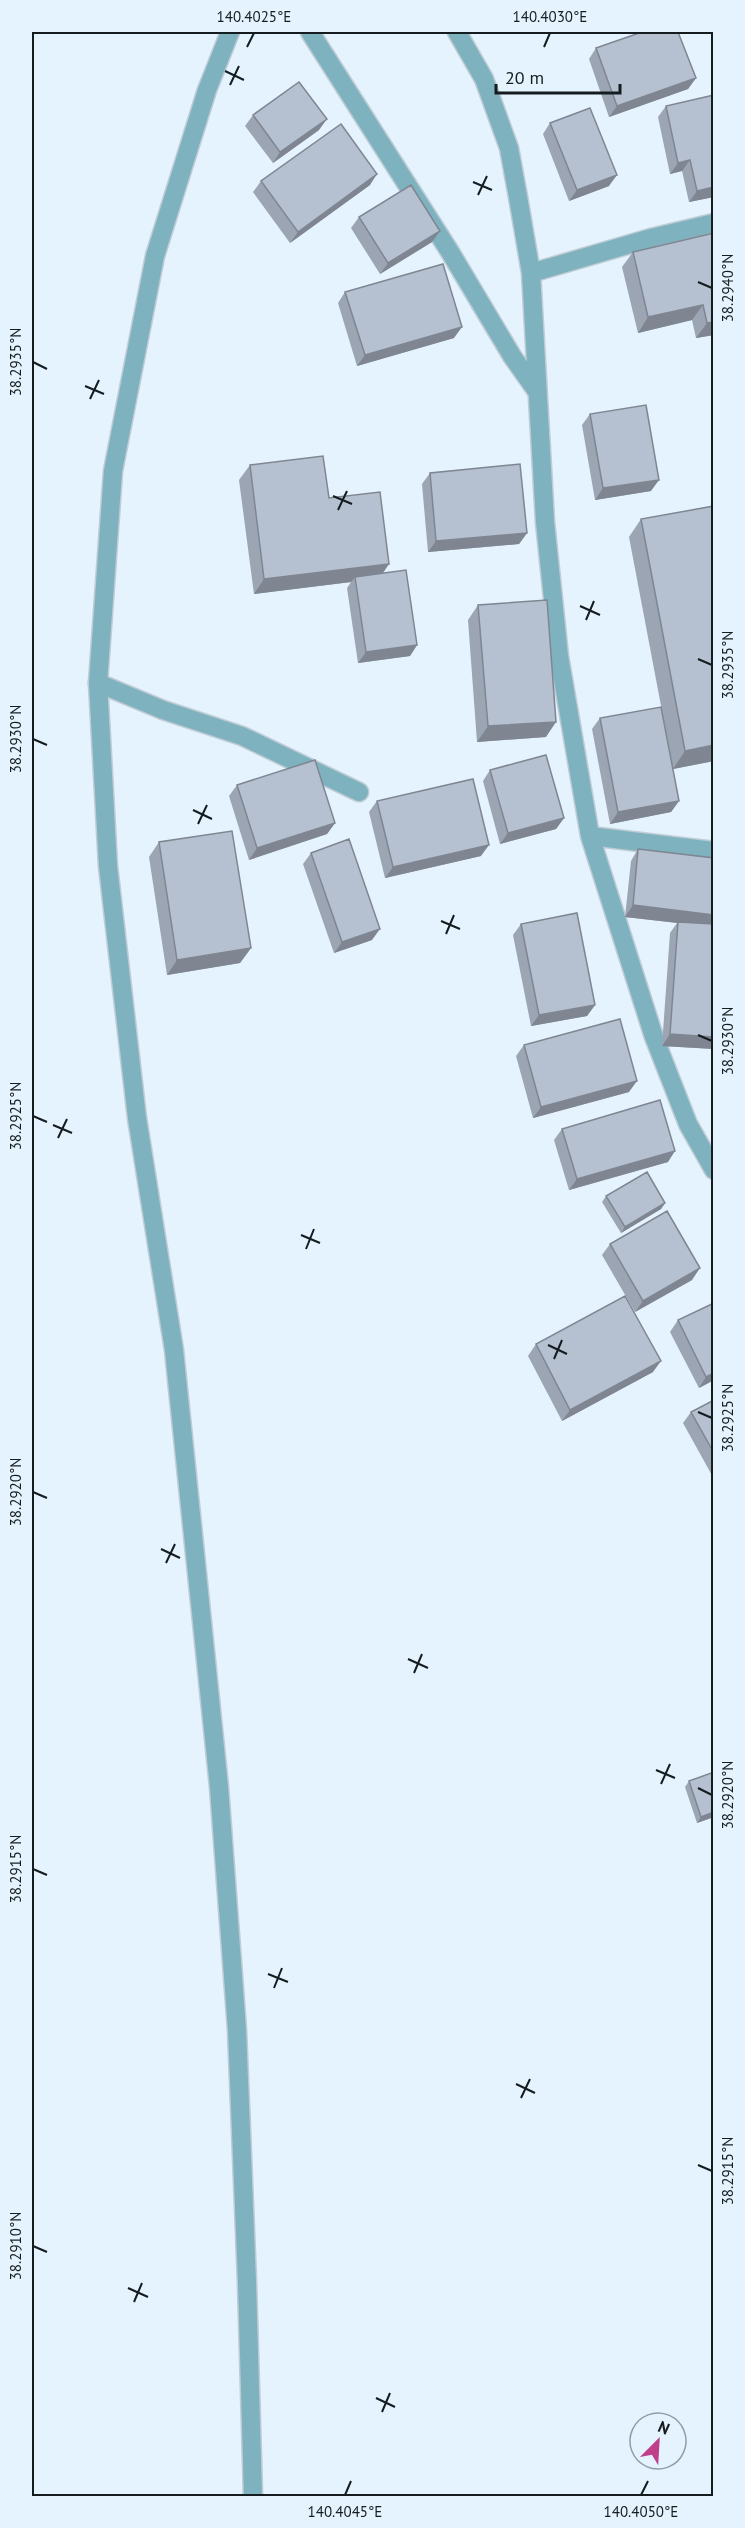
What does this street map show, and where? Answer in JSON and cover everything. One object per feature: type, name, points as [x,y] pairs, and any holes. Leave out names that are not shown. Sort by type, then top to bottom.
[{"type":"street","points":[[230,32],[207,90],[155,256],[113,471],[98,683],[108,866],[137,1118],[174,1350],[219,1787],[237,2041],[253,2496]]},
{"type":"street","points":[[310,32],[450,252],[512,356],[537,391]]},
{"type":"street","points":[[457,32],[484,79],[509,148],[531,273],[545,522],[559,656],[590,836],[654,1037],[688,1124],[714,1170]]},
{"type":"street","points":[[531,273],[651,238],[714,223]]},
{"type":"street","points":[[98,683],[163,710],[242,736],[359,792]]},
{"type":"street","points":[[590,836],[714,851]]},
{"type":"building","points":[[642,32],[678,32],[696,78],[617,106],[596,48]]},
{"type":"building","points":[[299,82],[327,119],[280,152],[253,115]]},
{"type":"building","points":[[714,95],[714,187],[697,191],[690,160],[678,163],[666,106]]},
{"type":"building","points":[[590,108],[617,175],[577,190],[550,123]]},
{"type":"building","points":[[341,124],[377,174],[298,232],[261,181]]},
{"type":"building","points":[[411,185],[440,231],[388,263],[359,217]]},
{"type":"building","points":[[714,233],[714,322],[707,323],[703,305],[648,317],[633,252]]},
{"type":"building","points":[[443,264],[462,327],[365,355],[345,292]]},
{"type":"building","points":[[646,405],[659,480],[603,488],[590,414]]},
{"type":"building","points":[[323,456],[329,498],[380,492],[389,564],[264,579],[250,465]]},
{"type":"building","points":[[520,464],[527,533],[436,541],[430,473]]},
{"type":"building","points":[[714,506],[714,745],[685,751],[641,519]]},
{"type":"building","points":[[406,570],[417,645],[366,652],[355,577]]},
{"type":"building","points":[[547,600],[556,722],[488,726],[478,605]]},
{"type":"building","points":[[661,707],[679,801],[618,812],[600,718]]},
{"type":"building","points":[[546,755],[564,818],[508,833],[490,770]]},
{"type":"building","points":[[315,760],[335,823],[257,848],[237,785]]},
{"type":"building","points":[[473,779],[489,845],[393,867],[377,801]]},
{"type":"building","points":[[232,831],[251,948],[177,960],[159,842]]},
{"type":"building","points":[[349,839],[380,929],[342,942],[311,853]]},
{"type":"building","points":[[638,849],[714,858],[714,915],[633,905]]},
{"type":"building","points":[[577,913],[595,1005],[539,1015],[521,924]]},
{"type":"building","points":[[678,922],[714,924],[714,1037],[670,1034]]},
{"type":"building","points":[[620,1019],[637,1081],[541,1107],[524,1045]]},
{"type":"building","points":[[660,1100],[675,1151],[577,1179],[562,1129]]},
{"type":"building","points":[[647,1172],[665,1203],[625,1227],[606,1196]]},
{"type":"building","points":[[667,1211],[700,1268],[643,1301],[610,1244]]},
{"type":"building","points":[[625,1296],[661,1361],[570,1410],[536,1344]]},
{"type":"building","points":[[714,1303],[714,1373],[706,1377],[678,1320]]},
{"type":"building","points":[[714,1400],[714,1453],[691,1412]]},
{"type":"building","points":[[714,1772],[714,1812],[701,1817],[689,1781]]}]
